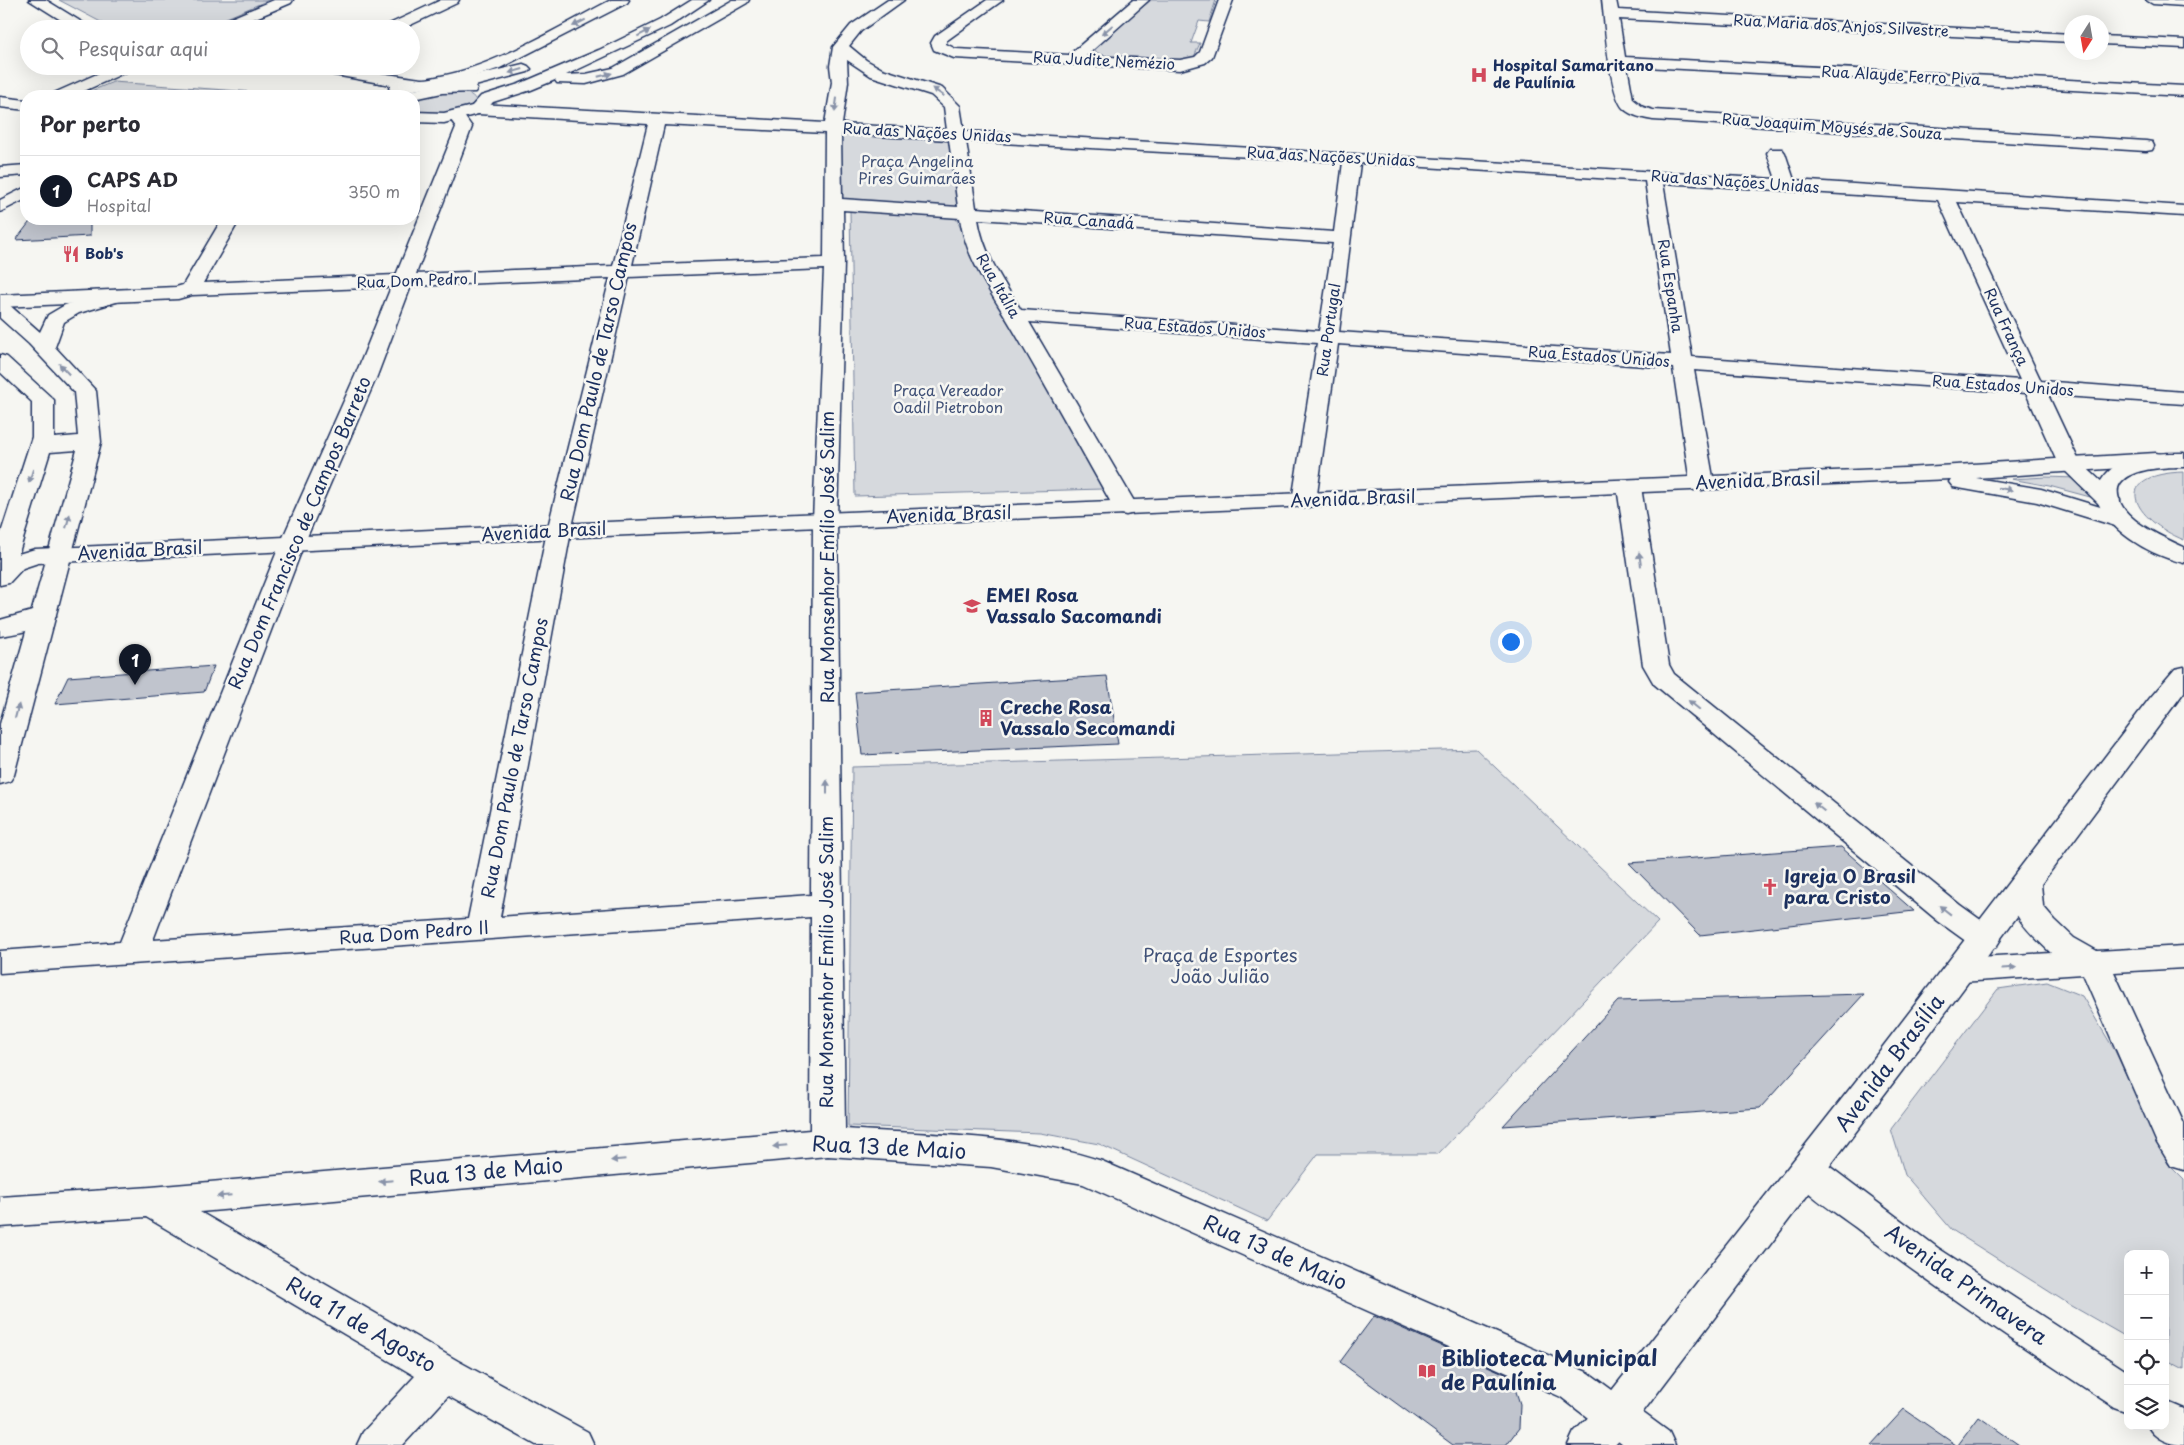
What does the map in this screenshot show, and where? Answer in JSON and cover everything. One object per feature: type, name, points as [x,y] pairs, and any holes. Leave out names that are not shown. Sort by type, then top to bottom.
[{"type":"street","points":[[36,0],[70,20]]},
{"type":"street","points":[[238,20],[286,0]]},
{"type":"street","points":[[409,20],[452,0]]},
{"type":"street","points":[[416,90],[495,65],[622,0]]},
{"type":"street","points":[[420,121],[474,108],[539,81],[604,53],[665,23],[702,0]]},
{"type":"street","points":[[539,81],[586,79],[618,71],[742,0]]},
{"type":"street","points":[[841,47],[856,28],[896,0]]},
{"type":"street","name":"Rua Judite Nemézio","points":[[996,0],[940,39],[938,45],[942,49],[967,54],[1169,66],[1180,65],[1200,60],[1207,54],[1226,0]]},
{"type":"street","points":[[1072,60],[1142,0]]},
{"type":"street","points":[[2153,0],[2184,2]]},
{"type":"street","name":"Rua Maria dos Anjos Silvestre","points":[[1610,7],[2064,37]]},
{"type":"street","name":"Rua Joaquim Moysés de Souza","points":[[1610,7],[1623,94],[1629,106],[1641,112],[1660,116],[2146,146]]},
{"type":"street","points":[[551,60],[596,40]]},
{"type":"street","points":[[2109,40],[2184,44]]},
{"type":"street","name":"Rua Itália","points":[[841,47],[862,66],[884,76],[934,89],[946,98],[952,106],[971,233],[982,262],[1126,508]]},
{"type":"street","name":"Rua Monsenhor Emílio José Salim","points":[[828,1142],[825,520],[834,263],[833,128],[840,82],[838,66],[841,47]]},
{"type":"street","name":"Rua Alayde Ferro Piva","points":[[1618,61],[2184,91]]},
{"type":"street","points":[[451,88],[533,66]]},
{"type":"street","points":[[74,90],[108,75]]},
{"type":"street","points":[[359,75],[380,79],[403,80],[429,87],[473,89],[485,95],[474,108]]},
{"type":"street","points":[[840,82],[861,77],[884,76]]},
{"type":"street","points":[[380,79],[393,90]]},
{"type":"street","points":[[0,102],[20,104]]},
{"type":"street","name":"Rua das Nações Unidas","points":[[474,108],[657,120],[833,128],[1352,158],[2184,211]]},
{"type":"street","name":"Rua Dom Francisco de Campos Barreto","points":[[132,953],[292,544],[366,376],[464,127],[474,108]]},
{"type":"street","points":[[420,117],[431,118]]},
{"type":"street","name":"Rua Dom Paulo de Tarso Campos","points":[[482,929],[559,531],[657,120]]},
{"type":"street","points":[[1776,153],[1787,186]]},
{"type":"street","name":"Rua Portugal","points":[[1304,501],[1343,238],[1352,158]]},
{"type":"street","points":[[0,172],[20,170]]},
{"type":"street","name":"Rua Espanha","points":[[1653,177],[1702,483]]},
{"type":"street","points":[[0,194],[20,192]]},
{"type":"street","points":[[0,207],[20,195]]},
{"type":"street","name":"Rua França","points":[[1945,196],[2069,464],[2108,500],[2122,521]]},
{"type":"street","name":"Rua Canadá","points":[[834,204],[1343,238]]},
{"type":"street","points":[[190,289],[227,225]]},
{"type":"street","name":"Rua Dom Pedro I","points":[[0,301],[178,293],[190,289],[404,282],[834,263]]},
{"type":"street","points":[[44,348],[54,319],[72,309],[116,296]]},
{"type":"street","points":[[0,307],[44,348],[85,392],[90,442],[0,775]]},
{"type":"street","name":"Rua Estados Unidos","points":[[1014,315],[2184,398]]},
{"type":"street","points":[[0,361],[43,400],[43,437],[0,576]]},
{"type":"street","points":[[40,446],[90,442]]},
{"type":"street","points":[[2108,500],[2107,486],[2116,474],[2133,465],[2156,460]]},
{"type":"street","name":"Avenida Brasil","points":[[0,576],[14,563],[35,556],[559,531],[1905,475],[2069,464],[2184,460]]},
{"type":"street","name":"Avenida Brasil","points":[[1905,475],[1970,483],[2033,495],[2066,502],[2122,521]]},
{"type":"street","points":[[1629,487],[1656,665],[1663,678],[1675,690],[1942,907],[1985,939]]},
{"type":"street","points":[[2122,521],[2151,542],[2184,571]]},
{"type":"street","points":[[2151,542],[2184,556]]},
{"type":"street","points":[[0,628],[22,624],[43,616]]},
{"type":"street","name":"Avenida Brasília","points":[[1588,1445],[1616,1416],[1808,1170],[1985,939],[2160,704],[2184,675]]},
{"type":"street","points":[[2026,884],[2028,908],[2044,928],[2064,946],[2094,963],[2175,1143],[2184,1156]]},
{"type":"street","name":"Rua Dom Pedro II","points":[[0,962],[828,905]]},
{"type":"street","points":[[1960,970],[2184,957]]},
{"type":"street","name":"Rua 13 de Maio","points":[[0,1212],[151,1202],[828,1142],[991,1153],[1089,1171],[1575,1385],[1655,1445]]},
{"type":"street","name":"Avenida Primavera","points":[[1808,1170],[1840,1196],[1969,1290],[2124,1391]]},
{"type":"street","name":"Rua 11 de Agosto","points":[[151,1202],[444,1374],[574,1445]]},
{"type":"street","points":[[377,1445],[444,1374]]},
{"type":"street","points":[[2169,1422],[2184,1431]]},
{"type":"green space","points":[[59,0],[269,0],[221,20],[97,20]]},
{"type":"green space","points":[[1151,0],[1216,0],[1209,22],[1199,21],[1191,43],[1200,43],[1194,57],[1174,61],[1143,61],[1113,58],[1095,51],[1095,47]]},
{"type":"green space","points":[[113,82],[226,90],[94,90]]},
{"type":"green space","points":[[452,91],[463,92],[473,96],[476,100],[465,109],[447,113],[428,114],[420,113],[420,97],[436,92]]},
{"type":"green space","name":"Praça Angelina Pires Guimarães","points":[[838,130],[949,137],[961,210],[841,202]]},
{"type":"green space","name":"Praça Vereador Oadil Pietrobon","points":[[850,209],[955,216],[988,287],[1045,379],[1103,489],[855,496]]},
{"type":"green space","points":[[2184,472],[2184,540],[2152,521],[2142,510],[2136,499],[2137,489],[2145,481],[2160,475]]},
{"type":"green space","points":[[2076,478],[2094,498],[2049,486],[2011,479]]},
{"type":"green space","name":"Praça de Esportes João Julião","points":[[1476,749],[1658,922],[1438,1154],[1318,1154],[1267,1221],[1099,1144],[1040,1133],[848,1126],[852,767]]},
{"type":"green space","points":[[2047,982],[2082,996],[2115,1051],[2168,1164],[2184,1180],[2184,1369],[2169,1361],[2169,1250],[2124,1250],[2124,1336],[2072,1306],[1952,1230],[1905,1175],[1891,1129],[1998,989]]},
{"type":"building","points":[[27,225],[90,225],[90,236],[16,240]]},
{"type":"building","points":[[214,666],[204,692],[55,704],[68,677]]},
{"type":"building","name":"Creche Rosa Vassalo Secomandi","points":[[1107,676],[1118,744],[862,755],[855,692]]},
{"type":"building","name":"Igreja O Brasil para Cristo","points":[[1841,847],[1914,911],[1700,935],[1629,863]]},
{"type":"building","points":[[1864,994],[1760,1108],[1503,1126],[1618,1001]]},
{"type":"building","name":"Biblioteca Municipal de Paulínia","points":[[1374,1316],[1508,1375],[1512,1379],[1520,1404],[1519,1428],[1506,1445],[1453,1445],[1340,1362]]},
{"type":"building","points":[[1904,1409],[1956,1445],[1871,1445]]},
{"type":"building","points":[[1979,1417],[2019,1445],[1958,1445]]},
{"type":"place","name":"Hospital Samaritano de Paulínia","points":[[1479,75]]},
{"type":"place","name":"Bob's","points":[[71,254]]},
{"type":"place","name":"EMEI Rosa Vassalo Sacomandi","points":[[972,606]]},
{"type":"place","name":"CAPS AD","points":[[135,685]]},
{"type":"place","name":"Creche Rosa Vassalo Secomandi","points":[[986,718]]},
{"type":"place","name":"Igreja O Brasil para Cristo","points":[[1770,887]]},
{"type":"place","name":"Biblioteca Municipal de Paulínia","points":[[1427,1371]]}]
